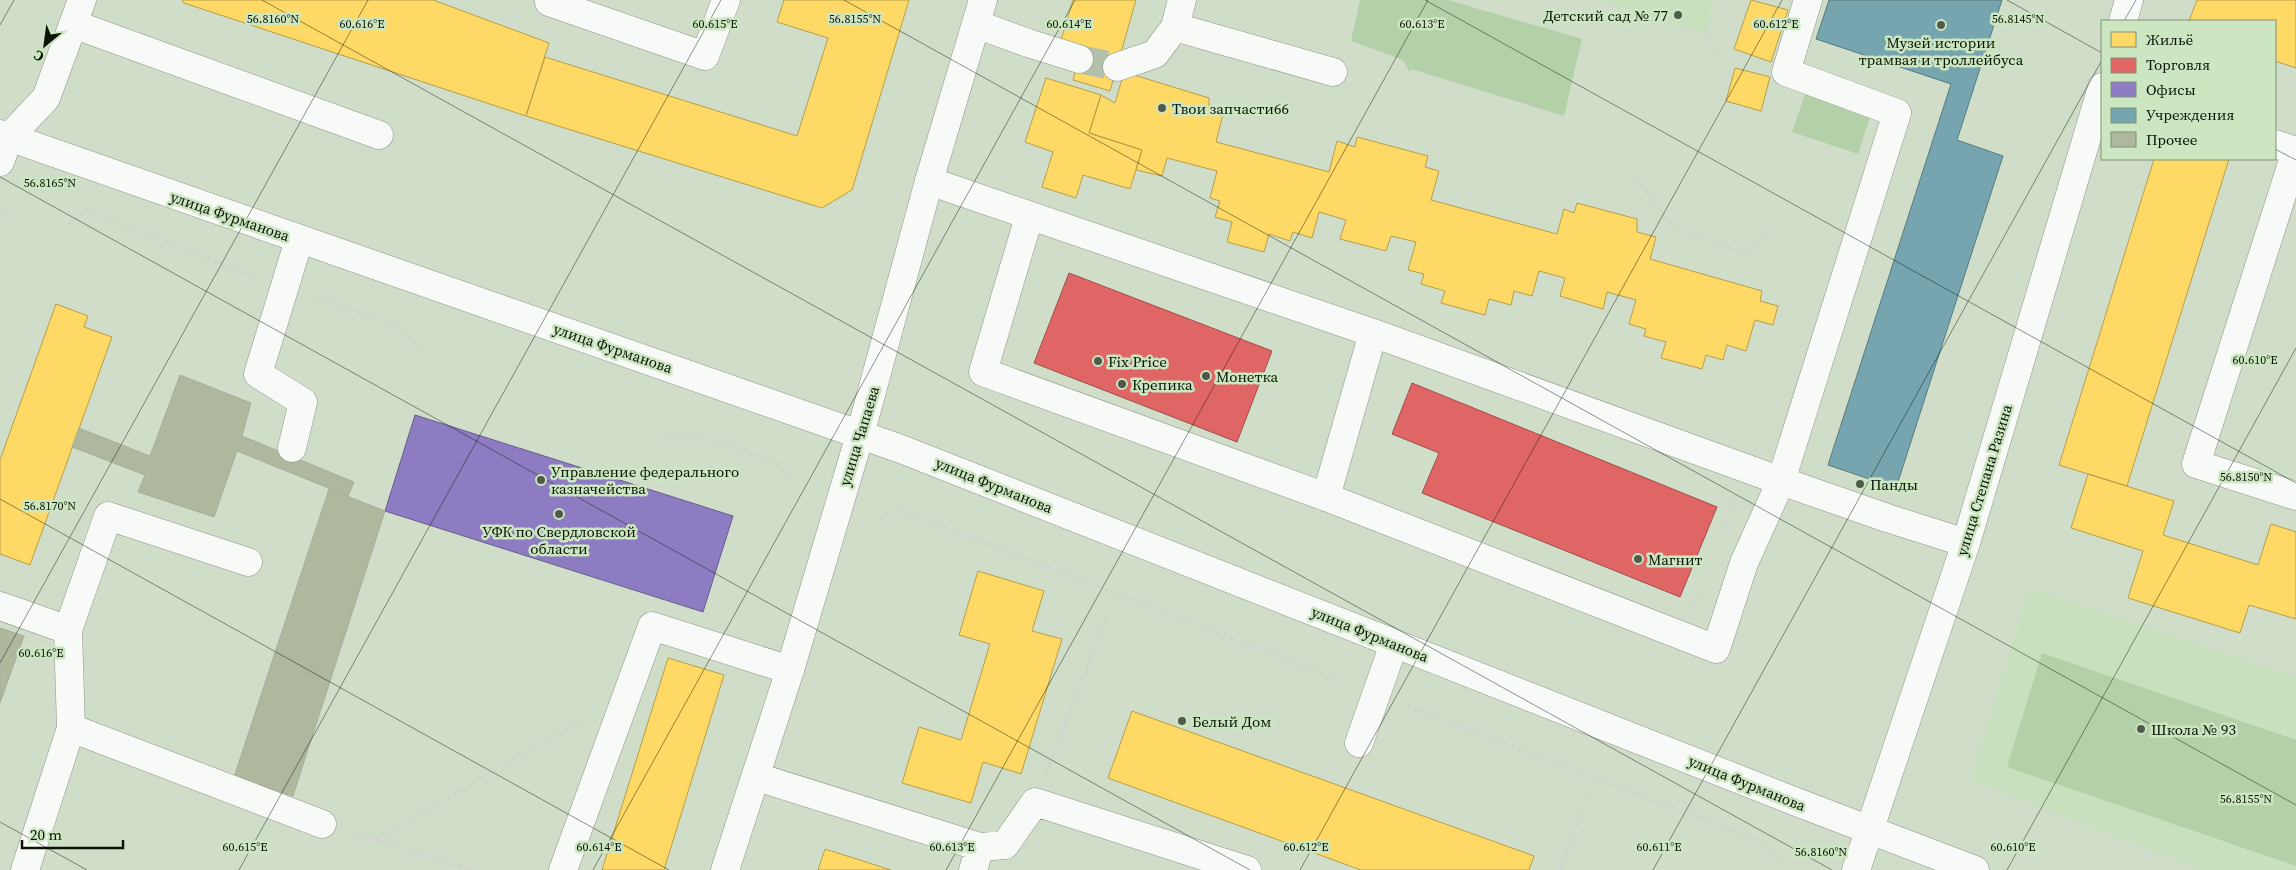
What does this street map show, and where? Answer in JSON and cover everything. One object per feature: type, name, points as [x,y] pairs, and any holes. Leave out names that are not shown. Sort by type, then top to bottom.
[{"type":"main road","points":[[550,0],[549,2],[705,56],[726,0]]},
{"type":"main road","points":[[1117,67],[1155,54],[1174,27],[1182,0]]},
{"type":"main road","points":[[1029,217],[983,372],[1326,497],[1716,649],[1744,563],[1781,481],[1897,113],[1786,72],[1808,0]]},
{"type":"main road","points":[[2122,20],[2129,0]]},
{"type":"main road","points":[[3,144],[46,98],[78,12],[379,135]]},
{"type":"main road","points":[[979,12],[1028,44],[1080,59]]},
{"type":"main road","name":"улица Чапаева","points":[[725,870],[790,670],[860,435],[929,181],[979,12]]},
{"type":"main road","points":[[1174,27],[1333,72]]},
{"type":"main road","name":"улица Степана Разина","points":[[1856,870],[1966,543],[2101,90]]},
{"type":"main road","name":"улица Фурманова","points":[[3,144],[299,240],[860,435],[1869,831],[1975,870]]},
{"type":"main road","points":[[2276,144],[2296,151],[2196,464],[2296,496]]},
{"type":"main road","points":[[929,181],[1373,334],[1781,481],[1966,543]]},
{"type":"main road","points":[[292,448],[303,402],[258,374],[299,240]]},
{"type":"main road","points":[[1326,497],[1373,334]]},
{"type":"main road","points":[[25,870],[71,728],[68,630],[108,516],[248,562]]},
{"type":"main road","points":[[0,606],[68,630]]},
{"type":"main road","points":[[563,870],[652,626],[790,670]]},
{"type":"main road","points":[[1359,744],[1394,644]]},
{"type":"main road","points":[[71,728],[322,824]]},
{"type":"main road","points":[[756,777],[977,858],[1005,845],[1035,802],[1247,870]]},
{"type":"path","points":[[1705,30],[1717,55]]},
{"type":"path","points":[[1631,172],[1673,228],[1746,252],[1773,222]]},
{"type":"path","points":[[0,218],[5,206]]},
{"type":"path","points":[[68,224],[87,210],[283,288],[402,327],[423,353]]},
{"type":"path","points":[[662,438],[694,434],[781,465],[789,484]]},
{"type":"path","points":[[1724,526],[1734,500],[1728,492]]},
{"type":"path","points":[[880,518],[897,509],[1763,842],[1780,864]]},
{"type":"path","points":[[1678,635],[1690,615],[1704,579]]},
{"type":"path","points":[[1035,802],[1107,614]]},
{"type":"path","points":[[376,840],[587,717]]},
{"type":"path","points":[[1560,870],[1589,791]]},
{"type":"path","points":[[322,824],[472,870]]},
{"type":"shaded area","points":[[1360,0],[1448,0],[1582,39],[1564,116],[1411,69],[1410,73],[1403,60],[1351,41]]},
{"type":"shaded area","name":"Детский сад № 77","points":[[1600,0],[1715,0],[1704,34]]},
{"type":"shaded area","points":[[1805,94],[1870,117],[1858,154],[1792,132]]},
{"type":"shaded area","name":"Школа № 93","points":[[2029,588],[2296,678],[2296,870],[2202,870],[1971,780]]},
{"type":"shaded area","points":[[2042,653],[2296,740],[2296,866],[2007,767]]},
{"type":"building: Жильё","points":[[182,0],[433,0],[549,43],[526,116],[184,3]]},
{"type":"building: Жильё","points":[[784,0],[909,0],[852,190],[822,208],[526,116],[545,57],[797,136],[828,38],[777,22]]},
{"type":"building: Жильё","points":[[1073,0],[1136,0],[1110,91],[1073,80],[1082,49],[1060,43]]},
{"type":"building: Жильё","points":[[1751,0],[1788,10],[1771,62],[1734,49]]},
{"type":"building: Жильё","points":[[2197,0],[2296,0],[2296,68],[2276,61],[2276,20],[2189,20]]},
{"type":"building: Жильё","points":[[1735,68],[1770,77],[1761,111],[1726,101]]},
{"type":"building: Жильё","points":[[1124,72],[1209,98],[1209,110],[1223,114],[1216,142],[1329,172],[1337,141],[1355,147],[1357,137],[1428,156],[1425,167],[1439,171],[1431,200],[1557,234],[1564,209],[1574,213],[1577,203],[1637,219],[1637,232],[1656,237],[1650,259],[1762,291],[1760,301],[1778,306],[1773,325],[1755,320],[1746,351],[1727,345],[1723,360],[1706,355],[1702,369],[1661,358],[1666,342],[1644,336],[1646,329],[1629,324],[1636,300],[1607,292],[1603,309],[1560,296],[1565,278],[1539,271],[1532,296],[1514,291],[1511,305],[1489,299],[1485,315],[1441,303],[1445,291],[1421,284],[1424,274],[1408,270],[1416,242],[1391,236],[1386,251],[1340,239],[1346,220],[1319,212],[1312,238],[1293,232],[1290,241],[1269,234],[1264,252],[1227,242],[1232,222],[1215,217],[1220,201],[1210,198],[1217,171],[1167,158],[1162,176],[1136,170],[1142,150],[1089,133],[1101,95],[1115,103]]},
{"type":"building: Жильё","points":[[1046,78],[1101,95],[1089,133],[1142,150],[1130,189],[1083,175],[1076,198],[1042,187],[1053,152],[1025,142]]},
{"type":"building: Жильё","points":[[2154,160],[2229,160],[2127,486],[2059,465]]},
{"type":"building: Жильё","points":[[56,304],[88,316],[84,327],[112,337],[30,565],[0,554],[0,460]]},
{"type":"building: Жильё","points":[[2088,474],[2174,501],[2163,535],[2258,565],[2271,524],[2296,532],[2296,619],[2249,605],[2240,633],[2128,598],[2143,551],[2071,528]]},
{"type":"building: Жильё","points":[[978,571],[1044,591],[1032,631],[1062,639],[1021,774],[983,762],[971,803],[902,783],[919,727],[961,740],[990,644],[959,635]]},
{"type":"building: Жильё","points":[[668,658],[724,675],[664,870],[602,870]]},
{"type":"building: Жильё","points":[[1132,711],[1534,856],[1529,870],[1361,870],[1108,778]]},
{"type":"building: Жильё","points":[[825,849],[891,870],[818,870]]},
{"type":"building: Торговля","points":[[1069,273],[1272,351],[1237,442],[1034,363]]},
{"type":"building: Торговля","points":[[1412,383],[1717,507],[1680,597],[1422,493],[1439,453],[1392,434]]},
{"type":"building: Офисы","name":"УФК по Свердловской области","points":[[415,415],[733,516],[703,612],[385,511]]},
{"type":"building: Учреждения","points":[[1829,0],[2002,0],[1957,140],[2003,156],[1896,488],[1828,465],[1951,84],[1816,39]]},
{"type":"building: Прочее","points":[[180,375],[251,403],[242,436],[354,482],[348,496],[237,451],[214,517],[138,492],[145,475],[72,447],[79,428],[150,456]]},
{"type":"building: Прочее","points":[[329,489],[385,511],[293,796],[234,777]]},
{"type":"building: Прочее","points":[[0,628],[24,636],[0,703]]},
{"type":"tunnel","points":[[1079,59],[1117,67]]},
{"type":"place","name":"Детский сад № 77","points":[[1678,15]]},
{"type":"place","name":"Музей истории трамвая и троллейбуса","points":[[1941,25]]},
{"type":"place","name":"Твои запчасти66","points":[[1162,108]]},
{"type":"place","name":"Fix Price","points":[[1098,361]]},
{"type":"place","name":"Монетка","points":[[1206,376]]},
{"type":"place","name":"Крепика","points":[[1122,384]]},
{"type":"place","name":"Управление федерального казначейства","points":[[541,480]]},
{"type":"place","name":"Панды","points":[[1860,484]]},
{"type":"place","name":"УФК по Свердловской области","points":[[559,514]]},
{"type":"place","name":"Магнит","points":[[1638,559]]},
{"type":"place","name":"Белый Дом","points":[[1182,721]]},
{"type":"place","name":"Школа № 93","points":[[2141,729]]}]
